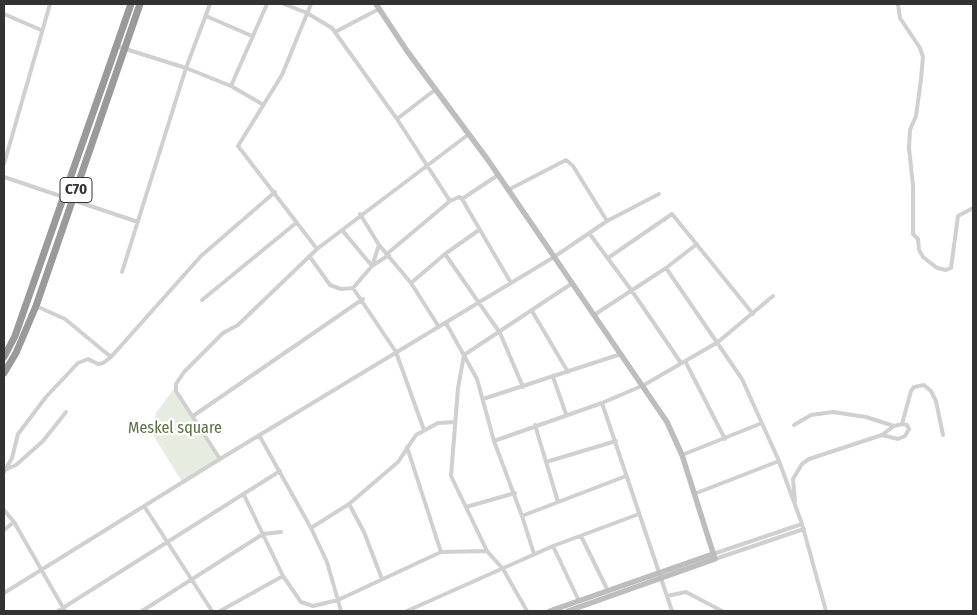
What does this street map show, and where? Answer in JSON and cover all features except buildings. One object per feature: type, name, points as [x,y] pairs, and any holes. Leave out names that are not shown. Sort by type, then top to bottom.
[{"type":"highway","name":"C70","points":[[4,357],[15,336],[131,4]]},
{"type":"highway","name":"C70","points":[[4,373],[16,353],[36,306],[140,4]]},
{"type":"street","points":[[4,164],[50,4]]},
{"type":"street","points":[[122,272],[186,68],[210,4]]},
{"type":"street","points":[[231,86],[267,4]]},
{"type":"street","points":[[284,4],[307,13],[335,32],[397,119],[425,166],[450,201]]},
{"type":"street","points":[[311,4],[282,75],[273,92],[262,104],[238,146],[317,249]]},
{"type":"street","points":[[335,32],[384,4]]},
{"type":"street","points":[[898,4],[900,18],[920,48],[923,57],[922,79],[916,116],[910,130],[909,148],[913,186],[913,234],[918,239],[918,250],[923,257],[937,268],[951,268],[958,216],[973,208]]},
{"type":"street","points":[[379,8],[498,175],[571,284],[644,385],[667,422],[682,455],[714,556]]},
{"type":"street","points":[[4,14],[41,30]]},
{"type":"street","points":[[206,16],[252,36]]},
{"type":"street","points":[[116,46],[186,68],[231,86],[262,104]]},
{"type":"street","points":[[397,119],[436,89]]},
{"type":"street","points":[[220,458],[176,391],[176,384],[184,372],[223,333],[238,325],[317,249],[360,214],[469,134]]},
{"type":"street","points":[[508,190],[566,160],[572,166],[608,221]]},
{"type":"street","points":[[310,257],[330,285],[341,289],[353,288],[372,266],[389,254],[450,201],[462,199],[498,175]]},
{"type":"street","points":[[4,177],[63,199],[138,222]]},
{"type":"street","points":[[5,470],[12,458],[18,434],[46,397],[84,359],[88,358],[98,364],[110,357],[201,256],[274,192]]},
{"type":"street","points":[[4,592],[220,458],[554,257],[608,221],[659,194]]},
{"type":"street","points":[[462,199],[511,283]]},
{"type":"street","points":[[360,214],[379,244],[411,283],[438,328]]},
{"type":"street","points":[[608,258],[672,214],[753,314]]},
{"type":"street","points":[[202,300],[296,223]]},
{"type":"street","points":[[342,230],[372,266]]},
{"type":"street","points":[[411,283],[445,254],[479,230]]},
{"type":"street","points":[[589,233],[683,362],[725,440]]},
{"type":"street","points":[[372,266],[379,244]]},
{"type":"street","points":[[594,316],[666,268],[697,244]]},
{"type":"street","points":[[445,254],[500,333],[523,387]]},
{"type":"street","points":[[666,268],[742,379],[779,461],[804,529],[826,611]]},
{"type":"street","points":[[527,611],[503,570],[487,551],[451,473],[458,388],[464,355],[500,333],[571,284]]},
{"type":"street","points":[[353,288],[363,299],[396,352],[424,430]]},
{"type":"street","points":[[494,441],[566,414],[602,403],[644,385],[718,342],[773,296]]},
{"type":"street","points":[[193,416],[363,299]]},
{"type":"street","points":[[36,306],[74,325],[110,357]]},
{"type":"street","points":[[532,311],[568,372]]},
{"type":"street","points":[[446,323],[477,379],[494,441],[514,493],[534,554]]},
{"type":"street","points":[[483,399],[621,354]]},
{"type":"street","points":[[553,377],[566,414]]},
{"type":"street","points":[[902,424],[911,391],[914,387],[924,386],[931,391],[936,402],[943,435]]},
{"type":"street","points":[[602,403],[672,611]]},
{"type":"street","points":[[5,470],[16,465],[43,441],[66,412]]},
{"type":"street","points":[[794,424],[811,415],[834,412],[866,417],[894,426]]},
{"type":"street","points":[[311,528],[349,504],[398,462],[407,447],[424,430],[438,423],[455,422]]},
{"type":"street","points":[[682,455],[725,440],[762,423]]},
{"type":"street","points":[[795,508],[793,479],[802,464],[808,459],[882,435],[894,426],[902,424],[907,425],[909,429],[905,436],[898,439],[882,435]]},
{"type":"street","points":[[535,426],[558,502]]},
{"type":"street","points":[[259,435],[311,528],[327,562],[341,611]]},
{"type":"street","points":[[546,462],[616,441]]},
{"type":"street","points":[[407,447],[441,552]]},
{"type":"street","points":[[694,494],[779,461]]},
{"type":"street","points":[[58,611],[64,610],[280,471]]},
{"type":"street","points":[[522,516],[626,476]]},
{"type":"street","points":[[466,507],[514,493]]},
{"type":"street","points":[[244,495],[283,576],[301,602],[313,606],[338,600],[441,552],[487,551]]},
{"type":"street","points":[[349,504],[364,532],[382,579]]},
{"type":"street","points":[[144,506],[166,543],[212,611]]},
{"type":"street","points":[[4,510],[14,522],[40,571],[64,610]]},
{"type":"street","points":[[407,611],[503,570],[553,546],[639,514]]},
{"type":"street","points":[[4,530],[14,522]]},
{"type":"street","points":[[568,611],[802,524]]},
{"type":"street","points":[[714,556],[804,529]]},
{"type":"street","points":[[142,611],[263,534],[280,532]]},
{"type":"street","points":[[581,536],[608,591]]},
{"type":"street","points":[[553,546],[579,601]]},
{"type":"street","points":[[220,611],[283,576]]},
{"type":"street","points":[[550,611],[608,591],[661,576]]},
{"type":"street","points":[[667,596],[686,592],[722,611]]},
{"type":"green space","name":"Meskel square","points":[[173,390],[181,396],[219,460],[182,482],[152,433],[156,413]]}]
